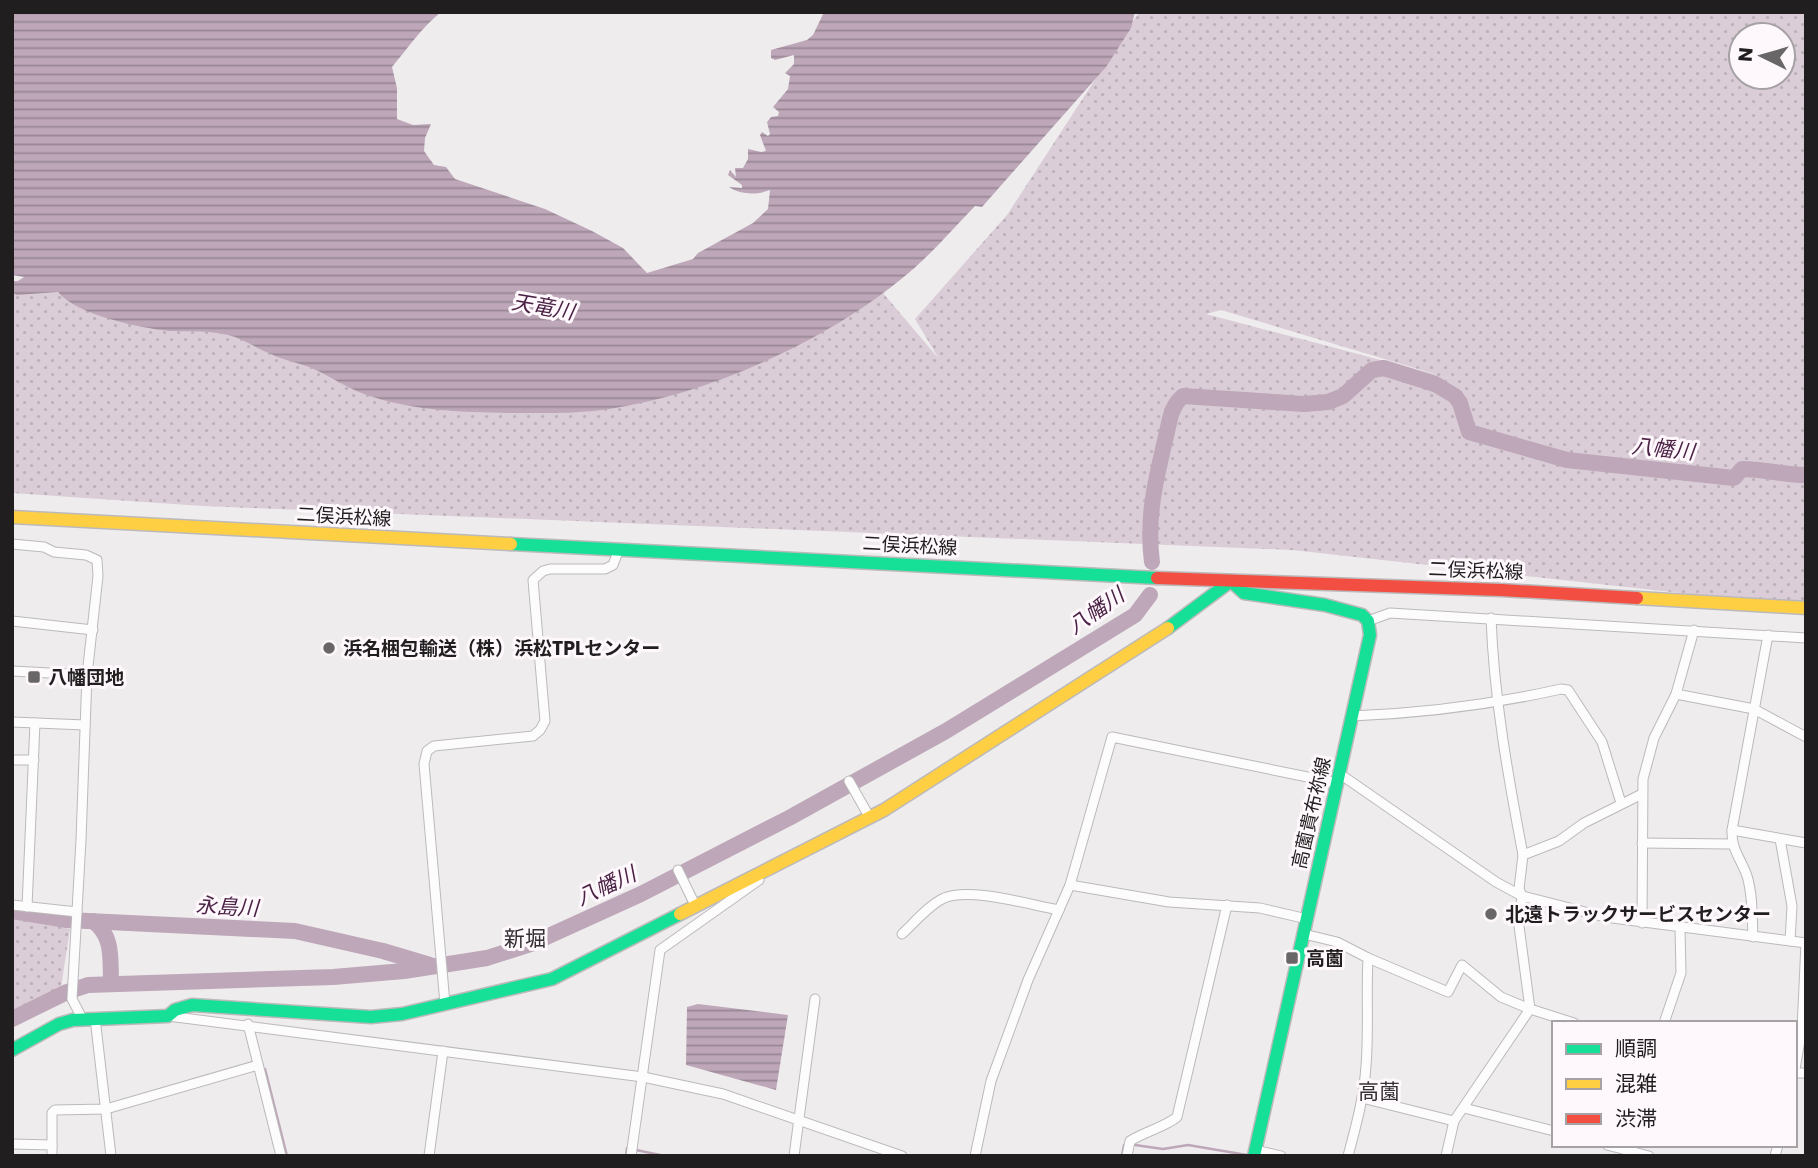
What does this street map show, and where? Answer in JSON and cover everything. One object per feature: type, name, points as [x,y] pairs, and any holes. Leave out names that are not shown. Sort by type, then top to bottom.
[{"type":"main road","name":"二俣浜松線","points":[[12,517],[1231,582],[1514,590],[1806,608]]},
{"type":"main road","points":[[12,1050],[59,1024],[88,1018],[168,1016],[175,1010],[191,1005],[371,1017],[402,1014],[552,979],[870,818],[1152,640],[1231,582],[1244,593],[1352,611],[1368,621]]},
{"type":"main road","name":"高薗貴布祢線","points":[[1254,1153],[1370,635],[1368,621]]},
{"type":"street","points":[[12,544],[44,547],[54,552],[86,555],[97,560],[87,675],[72,999],[88,1018],[106,1110],[111,1156]]},
{"type":"street","points":[[445,1004],[424,764],[427,751],[434,746],[533,736],[540,730],[545,721],[533,580],[543,571],[550,569],[605,569],[613,565],[619,549]]},
{"type":"street","points":[[1368,621],[1390,613],[1806,638]]},
{"type":"street","points":[[1446,1156],[1454,1121],[1530,1009],[1520,926],[1522,896],[1519,889],[1523,855],[1497,703],[1491,618]]},
{"type":"street","points":[[12,621],[93,629]]},
{"type":"street","points":[[1642,923],[1643,779],[1654,738],[1676,694],[1694,630]]},
{"type":"street","points":[[1753,937],[1747,876],[1731,844],[1768,635]]},
{"type":"street","points":[[12,671],[87,675]]},
{"type":"street","points":[[1352,716],[1417,713],[1497,703],[1567,690],[1602,743],[1621,803]]},
{"type":"street","points":[[1676,694],[1754,709],[1806,737]]},
{"type":"street","points":[[12,722],[85,725]]},
{"type":"street","points":[[27,907],[35,723]]},
{"type":"street","points":[[975,1156],[991,1082],[1028,980],[1070,885],[1112,737],[1338,778],[1496,882],[1522,896],[1565,908],[1642,923],[1806,943],[1802,1029],[1797,1059]]},
{"type":"street","points":[[12,760],[34,760]]},
{"type":"street","points":[[849,781],[870,818]]},
{"type":"street","points":[[1523,855],[1559,841],[1584,822],[1642,794]]},
{"type":"street","points":[[1732,830],[1806,843]]},
{"type":"street","points":[[1780,839],[1792,906],[1790,942]]},
{"type":"street","points":[[1642,843],[1731,844]]},
{"type":"street","points":[[632,1156],[660,950],[777,867]]},
{"type":"street","points":[[678,870],[696,907]]},
{"type":"street","points":[[1070,885],[1169,902],[1261,908],[1307,919]]},
{"type":"street","points":[[902,934],[946,897],[969,894],[997,897],[1059,910]]},
{"type":"street","points":[[12,905],[77,913]]},
{"type":"street","points":[[1127,1156],[1130,1141],[1177,1117],[1227,905]]},
{"type":"street","points":[[1665,1021],[1681,973],[1680,928]]},
{"type":"street","points":[[1304,934],[1337,942],[1448,992],[1462,965],[1501,997],[1568,1021]]},
{"type":"street","points":[[1348,1156],[1362,1098],[1366,1064],[1368,958]]},
{"type":"street","points":[[794,1156],[815,999]]},
{"type":"street","points":[[168,1016],[248,1024],[643,1077],[723,1094],[902,1156]]},
{"type":"street","points":[[248,1024],[281,1156]]},
{"type":"street","points":[[429,1156],[443,1051]]},
{"type":"street","points":[[12,1144],[52,1151],[52,1113],[55,1110],[106,1110],[258,1065]]},
{"type":"street","points":[[1362,1098],[1454,1121]]},
{"type":"street","points":[[1464,1108],[1552,1130]]},
{"type":"street","points":[[1616,1147],[1649,1156]]},
{"type":"street","points":[[1254,1153],[1281,1156]]},
{"type":"shaded area","points":[[1139,12],[1806,12],[1806,607],[1292,550],[203,506],[12,493],[12,281],[225,334],[470,412],[795,346],[883,293],[939,359],[915,319],[1007,215]],"holes":[[[1221,310],[1441,376],[1206,314]]]},
{"type":"shaded area","points":[[12,912],[70,929],[61,987],[12,1010]]},
{"type":"water","name":"天竜川","points":[[17,12],[441,12],[421,31],[392,67],[397,88],[397,119],[413,125],[431,124],[425,138],[424,151],[434,165],[446,167],[455,179],[545,209],[592,231],[623,248],[647,273],[693,259],[698,253],[753,223],[768,209],[770,190],[760,193],[739,192],[729,187],[742,188],[742,185],[728,175],[730,170],[736,177],[735,168],[743,168],[748,159],[748,149],[766,151],[760,135],[762,132],[768,136],[770,134],[767,122],[771,117],[778,116],[779,112],[773,107],[788,89],[790,76],[785,73],[794,64],[794,55],[775,60],[771,58],[771,50],[807,40],[813,35],[824,12],[1135,12],[1131,28],[1106,67],[982,207],[975,206],[920,263],[870,303],[800,344],[724,378],[685,392],[609,409],[534,413],[440,410],[390,402],[358,392],[316,370],[228,335],[170,331],[126,323],[94,314],[67,300],[58,292],[17,295],[12,293],[12,281],[24,277],[12,275],[12,16]]},
{"type":"water","points":[[698,1004],[788,1015],[776,1090],[686,1065],[687,1007]]},
{"type":"waterway","name":"八幡川","points":[[1152,562],[1150,529],[1156,483],[1171,414],[1183,396],[1304,404],[1328,402],[1343,396],[1372,370],[1384,368],[1435,384],[1455,396],[1460,403],[1469,432],[1567,460],[1734,478],[1742,469],[1806,475]]},
{"type":"waterway","name":"八幡川","points":[[12,1019],[67,992],[88,985],[333,977],[404,971],[487,958],[531,944],[641,894],[789,818],[946,731],[1135,615],[1150,595]]},
{"type":"waterway","name":"永島川","points":[[12,911],[67,920],[295,931],[430,965]]},
{"type":"waterway","points":[[93,921],[108,941],[111,983]]},
{"type":"waterway","points":[[265,1069],[287,1156]]},
{"type":"waterway","points":[[1122,1156],[1124,1145]]},
{"type":"waterway","points":[[1135,1145],[1163,1149],[1188,1145],[1247,1155]]},
{"type":"waterway","points":[[626,1156],[627,1148]]},
{"type":"waterway","points":[[636,1150],[665,1156]]},
{"type":"waterway","points":[[397,1156],[405,1156]]},
{"type":"traffic: fast","points":[[511,544],[1157,578]]},
{"type":"traffic: fast","points":[[1168,628],[1231,581],[1244,593],[1325,605],[1362,615],[1368,621],[1370,635],[1254,1156]]},
{"type":"traffic: fast","points":[[12,1050],[59,1024],[73,1020],[168,1016],[175,1010],[192,1005],[371,1017],[402,1014],[552,979],[680,914]]},
{"type":"traffic: slow","points":[[12,517],[511,544]]},
{"type":"traffic: slow","points":[[1637,598],[1806,608]]},
{"type":"traffic: slow","points":[[680,914],[884,810],[1168,628]]},
{"type":"traffic: jam","points":[[1157,578],[1501,590],[1637,598]]},
{"type":"place","name":"浜名梱包輸送（株）浜松TPLセンター","points":[[329,648]]},
{"type":"place","name":"八幡団地","points":[[34,677]]},
{"type":"place","name":"北遠トラックサービスセンター","points":[[1491,914]]},
{"type":"place","name":"高薗","points":[[1292,958]]},
{"type":"district","name":"新堀","points":[[525,939]]},
{"type":"district","name":"高薗","points":[[1379,1092]]}]
